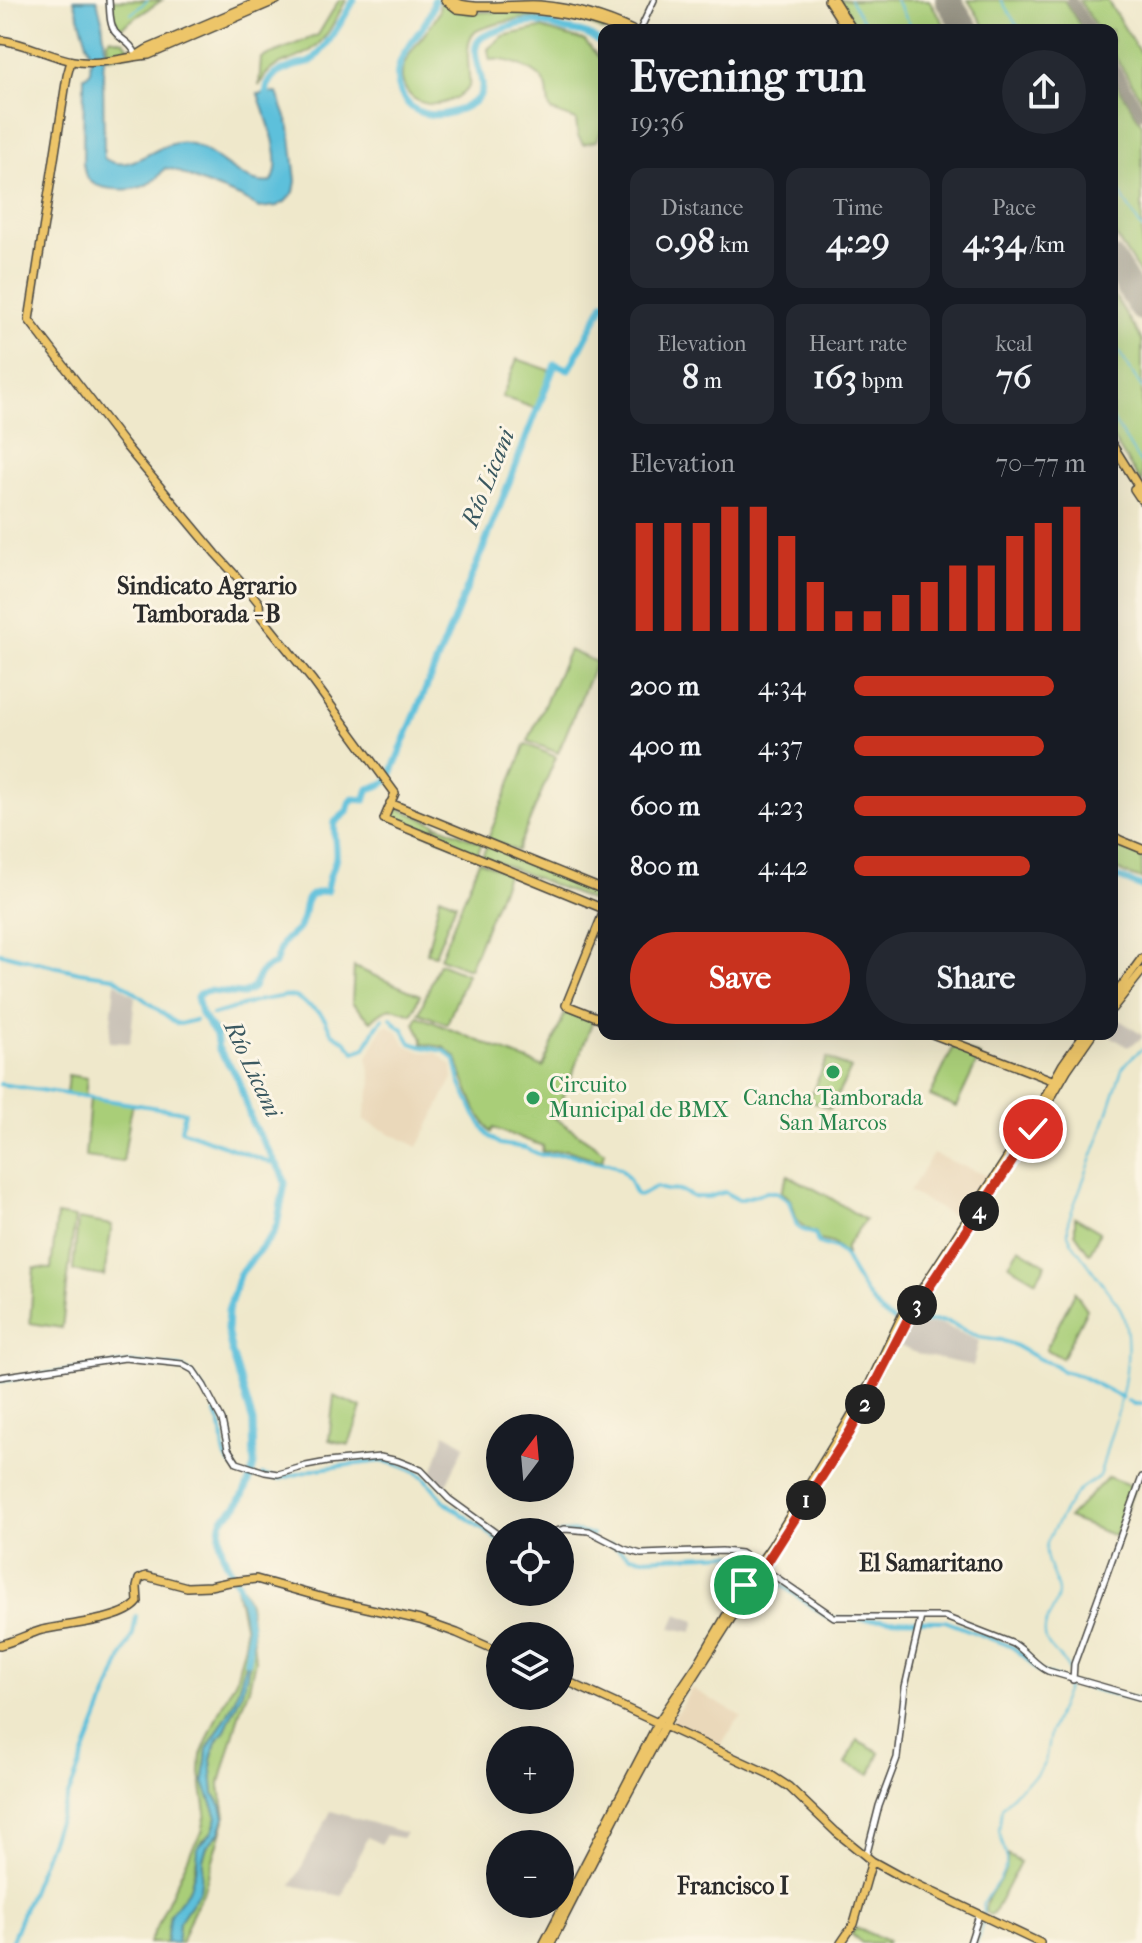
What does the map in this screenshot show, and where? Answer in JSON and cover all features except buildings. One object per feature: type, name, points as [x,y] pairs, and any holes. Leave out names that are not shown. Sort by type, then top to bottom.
[{"type":"main road","points":[[249,9],[262,0]]},
{"type":"main road","points":[[0,40],[24,44],[71,61],[104,63],[137,56],[147,49],[277,0]]},
{"type":"main road","points":[[445,0],[463,11],[547,11],[601,24]]},
{"type":"main road","points":[[452,0],[468,6],[520,4],[566,9],[616,24]]},
{"type":"main road","points":[[831,0],[844,24]]},
{"type":"main road","points":[[831,0],[849,24]]},
{"type":"main road","points":[[71,61],[29,320],[125,445],[259,603],[260,615],[395,793],[384,819],[598,908]]},
{"type":"main road","points":[[1118,454],[1142,492]]},
{"type":"main road","points":[[1118,463],[1142,501]]},
{"type":"main road","points":[[390,803],[598,888]]},
{"type":"main road","points":[[1118,841],[1142,851]]},
{"type":"main road","points":[[598,925],[566,1005],[598,1018]]},
{"type":"main road","points":[[1118,991],[1142,958]]},
{"type":"main road","points":[[1118,1001],[1142,971]]},
{"type":"main road","points":[[948,1040],[1057,1082]]},
{"type":"main road","points":[[1057,1082],[1081,1040]]},
{"type":"main road","points":[[551,1943],[592,1856],[662,1724],[845,1426],[869,1385],[902,1316],[1045,1098],[1088,1040]]},
{"type":"main road","points":[[0,1645],[36,1632],[98,1620],[134,1608],[138,1602],[137,1583],[142,1576],[150,1576],[187,1587],[256,1579],[420,1620],[486,1646]]},
{"type":"main road","points":[[574,1684],[781,1782],[869,1859],[1040,1943]]},
{"type":"main road","points":[[841,1943],[854,1924],[869,1859]]},
{"type":"main road","points":[[544,1943],[582,1878]]},
{"type":"street","points":[[109,0],[113,29],[129,43],[137,56]]},
{"type":"street","points":[[643,24],[654,0]]},
{"type":"street","points":[[0,1377],[118,1358],[182,1364],[193,1370],[200,1380],[222,1420],[228,1449],[237,1463],[278,1474],[306,1466],[372,1458],[398,1461],[421,1470],[449,1499],[486,1526]]},
{"type":"street","points":[[1070,1678],[1142,1477]]},
{"type":"street","points":[[574,1530],[589,1531],[635,1554],[741,1553],[834,1617],[950,1618],[1009,1641],[1025,1651],[1043,1669],[1142,1698]]},
{"type":"street","points":[[869,1859],[879,1806],[897,1758],[905,1687],[921,1619]]},
{"type":"street","points":[[970,1943],[982,1915]]},
{"type":"shaded area","points":[[1123,617],[1122,649],[1118,649],[1118,618]]},
{"type":"shaded area","points":[[115,982],[135,997],[130,1043],[109,1042]]},
{"type":"shaded area","points":[[1118,1019],[1142,1035],[1128,1047],[1117,1040]]},
{"type":"shaded area","points":[[388,1025],[396,1030],[406,1045],[421,1052],[437,1053],[452,1066],[453,1078],[418,1147],[363,1120],[372,1082],[367,1057],[383,1027]]},
{"type":"shaded area","points":[[933,1154],[988,1176],[960,1220],[909,1192]]},
{"type":"shaded area","points":[[941,1324],[979,1341],[973,1366],[918,1354],[900,1346],[911,1325]]},
{"type":"shaded area","points":[[445,1433],[465,1445],[445,1487],[432,1473]]},
{"type":"shaded area","points":[[677,1614],[696,1621],[692,1632],[671,1628]]},
{"type":"shaded area","points":[[692,1688],[742,1717],[720,1747],[672,1725]]},
{"type":"shaded area","points":[[331,1811],[406,1833],[402,1838],[386,1835],[381,1844],[367,1837],[342,1896],[292,1885]]},
{"type":"green space","points":[[112,0],[162,0],[117,30]]},
{"type":"green space","points":[[339,0],[346,0],[324,38],[306,54],[270,70],[259,86],[261,58],[318,35]]},
{"type":"green space","points":[[439,0],[442,0],[467,13],[503,11],[554,14],[598,26],[598,29],[578,21],[535,18],[482,29],[475,32],[469,44],[469,87],[444,103],[424,103],[408,93],[402,74],[409,55],[439,12]]},
{"type":"green space","points":[[838,0],[929,0],[944,24],[853,24]]},
{"type":"green space","points":[[968,0],[1064,0],[1079,24],[983,24]]},
{"type":"green space","points":[[1079,0],[1107,0],[1142,56],[1142,100],[1118,62],[1118,24],[1094,24]]},
{"type":"green space","points":[[541,28],[585,41],[598,57],[597,141],[583,144],[578,136],[576,120],[551,111],[546,86],[537,75],[513,63],[490,60],[488,49],[503,36]]},
{"type":"green space","points":[[110,38],[124,41],[133,53],[108,58],[107,41]]},
{"type":"green space","points":[[1118,86],[1142,124],[1142,277],[1118,239]]},
{"type":"green space","points":[[1118,302],[1142,340],[1142,484],[1118,446]]},
{"type":"green space","points":[[517,359],[552,371],[537,409],[502,397]]},
{"type":"green space","points":[[569,650],[596,662],[558,753],[528,741]]},
{"type":"green space","points":[[526,744],[556,757],[517,851],[488,839]]},
{"type":"green space","points":[[393,806],[436,824],[431,835],[388,817]]},
{"type":"green space","points":[[438,825],[482,843],[477,855],[434,836]]},
{"type":"green space","points":[[487,845],[598,891],[598,903],[482,856]]},
{"type":"green space","points":[[1118,845],[1142,855],[1142,879],[1118,869]]},
{"type":"green space","points":[[479,861],[508,873],[469,969],[440,958]]},
{"type":"green space","points":[[440,896],[456,903],[435,955],[427,953]]},
{"type":"green space","points":[[439,963],[467,974],[447,1024],[419,1013]]},
{"type":"green space","points":[[354,967],[420,995],[412,1014],[390,1008],[371,1021],[352,1003]]},
{"type":"green space","points":[[567,1008],[594,1018],[555,1118],[605,1152],[602,1161],[567,1150],[542,1152],[543,1146],[493,1128],[491,1132],[476,1110],[457,1058],[443,1047],[422,1044],[415,1023],[418,1016],[543,1067]]},
{"type":"green space","points":[[954,1046],[980,1056],[956,1107],[930,1096]]},
{"type":"green space","points":[[827,1058],[851,1069],[830,1109],[809,1100]]},
{"type":"green space","points":[[68,1075],[87,1078],[85,1097],[66,1094]]},
{"type":"green space","points":[[90,1098],[132,1104],[123,1162],[85,1157]]},
{"type":"green space","points":[[788,1175],[865,1220],[846,1246],[846,1254],[832,1243],[818,1240],[816,1233],[796,1218],[793,1205],[781,1192]]},
{"type":"green space","points":[[57,1215],[75,1218],[62,1328],[30,1323],[34,1268],[51,1269]]},
{"type":"green space","points":[[1075,1217],[1100,1232],[1090,1253],[1075,1233]]},
{"type":"green space","points":[[78,1219],[112,1225],[104,1276],[73,1271]]},
{"type":"green space","points":[[1019,1248],[1046,1264],[1036,1281],[1009,1265]]},
{"type":"green space","points":[[1075,1292],[1087,1309],[1062,1358],[1046,1349]]},
{"type":"green space","points":[[334,1396],[362,1408],[349,1445],[329,1440]]},
{"type":"green space","points":[[1108,1477],[1135,1487],[1115,1536],[1068,1518]]},
{"type":"green space","points":[[236,1587],[247,1635],[243,1673],[228,1714],[207,1749],[204,1782],[217,1817],[212,1832],[201,1842],[190,1888],[170,1914],[166,1943],[149,1943],[202,1832],[206,1813],[200,1773],[201,1755],[236,1679],[245,1644]]},
{"type":"green space","points":[[242,1587],[249,1603],[255,1660],[220,1783],[225,1820],[203,1893],[181,1943],[177,1943],[179,1922],[200,1890],[207,1846],[219,1833],[224,1817],[214,1794],[211,1759],[247,1674],[251,1654],[250,1622]]},
{"type":"green space","points":[[857,1740],[880,1752],[871,1774],[846,1764]]},
{"type":"green space","points":[[1007,1855],[1020,1862],[990,1915],[985,1912],[986,1904],[1007,1864]]},
{"type":"green space","points":[[856,1928],[888,1941],[862,1943],[851,1934]]},
{"type":"water","points":[[74,0],[97,0],[102,20],[105,49],[104,158],[114,163],[124,163],[166,146],[187,143],[197,146],[249,179],[272,182],[275,150],[258,94],[277,93],[290,128],[296,181],[294,192],[285,202],[259,208],[240,197],[165,168],[152,182],[132,189],[105,188],[91,181],[85,174],[83,163],[84,76],[90,73],[91,56]]},
{"type":"water","points":[[249,1652],[240,1697],[216,1742],[211,1759],[214,1794],[224,1817],[219,1833],[207,1846],[200,1890],[179,1922],[177,1943],[166,1943],[170,1914],[190,1888],[198,1847],[212,1832],[217,1817],[204,1782],[207,1749],[235,1699]]},
{"type":"waterway","points":[[131,14],[148,0]]},
{"type":"waterway","points":[[268,103],[267,87],[272,77],[315,58],[354,0]]},
{"type":"waterway","points":[[434,0],[428,19],[405,52],[398,74],[402,95],[408,104],[424,113],[453,112],[479,97],[482,84],[476,46],[481,38],[494,32],[536,22],[587,34],[598,41]]},
{"type":"waterway","points":[[850,0],[865,24]]},
{"type":"waterway","points":[[895,0],[910,24]]},
{"type":"waterway","points":[[1001,0],[1016,24]]},
{"type":"waterway","points":[[1118,190],[1142,229]]},
{"type":"waterway","name":"Río Licani","points":[[388,781],[555,364],[569,370],[598,314]]},
{"type":"waterway","points":[[1118,350],[1142,388]]},
{"type":"waterway","points":[[1118,428],[1142,466]]},
{"type":"waterway","name":"Río Licani","points":[[254,1465],[253,1422],[232,1353],[227,1330],[228,1311],[239,1275],[273,1234],[285,1183],[252,1123],[238,1078],[218,1048],[216,1035],[201,1014],[197,997],[208,991],[243,994],[253,988],[262,972],[275,964],[283,942],[302,921],[307,899],[317,892],[327,891],[336,857],[335,822],[347,812],[353,799],[365,800],[369,789],[383,784]]},
{"type":"waterway","points":[[1118,877],[1142,887]]},
{"type":"waterway","points":[[0,953],[114,977],[176,1023],[195,1020]]},
{"type":"waterway","points":[[212,1015],[261,1000],[296,997],[320,1013],[331,1032],[355,1052],[365,1048],[383,1019]]},
{"type":"waterway","points":[[391,1018],[403,1029],[411,1043],[445,1051],[455,1060],[460,1082],[475,1115],[489,1136],[500,1144],[525,1148],[541,1155],[570,1154],[609,1163],[621,1169],[639,1196],[656,1187],[682,1191],[693,1197],[709,1197],[724,1192],[739,1200],[776,1192],[789,1201],[797,1226],[815,1234],[818,1243],[842,1253],[871,1301],[893,1321]]},
{"type":"waterway","points":[[1070,1674],[1046,1640],[1045,1627],[1058,1594],[1046,1547],[1076,1494],[1100,1474],[1123,1389],[1127,1339],[1120,1307],[1071,1241],[1068,1221],[1122,1069],[1142,1049]]},
{"type":"waterway","points":[[0,1084],[185,1112],[181,1130],[275,1164]]},
{"type":"waterway","points":[[907,1323],[948,1322],[979,1337],[1001,1340],[1115,1394]]},
{"type":"waterway","points":[[0,1381],[131,1363],[182,1368],[191,1374],[205,1393]]},
{"type":"waterway","points":[[1118,1395],[1122,1398]]},
{"type":"waterway","points":[[1128,1401],[1142,1404]]},
{"type":"waterway","points":[[215,1412],[222,1428],[225,1456],[235,1467]]},
{"type":"waterway","points":[[262,1475],[279,1479],[317,1469],[381,1461],[393,1463],[424,1477],[446,1503],[486,1531]]},
{"type":"waterway","name":"Río Licani","points":[[247,1661],[247,1614],[239,1587],[223,1555],[220,1534],[222,1522],[241,1500],[253,1469]]},
{"type":"waterway","points":[[574,1532],[592,1535]]},
{"type":"waterway","points":[[611,1544],[630,1556],[643,1558],[731,1554],[746,1558]]},
{"type":"waterway","points":[[766,1574],[830,1619],[945,1621],[1012,1647],[1038,1671],[1058,1679]]},
{"type":"waterway","points":[[11,1943],[133,1634],[136,1616]]},
{"type":"waterway","points":[[1079,1685],[1142,1702]]},
{"type":"waterway","points":[[977,1943],[983,1921],[983,1903],[1006,1866],[999,1831],[1002,1808],[1045,1762],[1050,1733],[1068,1686]]},
{"type":"taxiway","points":[[1071,0],[1086,24]]},
{"type":"taxiway","points":[[1118,75],[1142,113]]},
{"type":"runway","points":[[948,0],[963,24]]},
{"type":"runway","points":[[1118,270],[1142,308]]},
{"type":"place","name":"Cancha Tamborada San Marcos","points":[[833,1072]]},
{"type":"place","name":"Circuito Municipal de BMX","points":[[533,1098]]},
{"type":"district","name":"Sindicato Agrario Tamborada - B","points":[[207,600]]},
{"type":"district","name":"El Samaritano","points":[[931,1563]]},
{"type":"district","name":"Francisco I","points":[[733,1886]]},
{"type":"route","points":[[744,1585],[758,1564],[764,1567],[850,1432],[908,1319],[1033,1129]]}]
